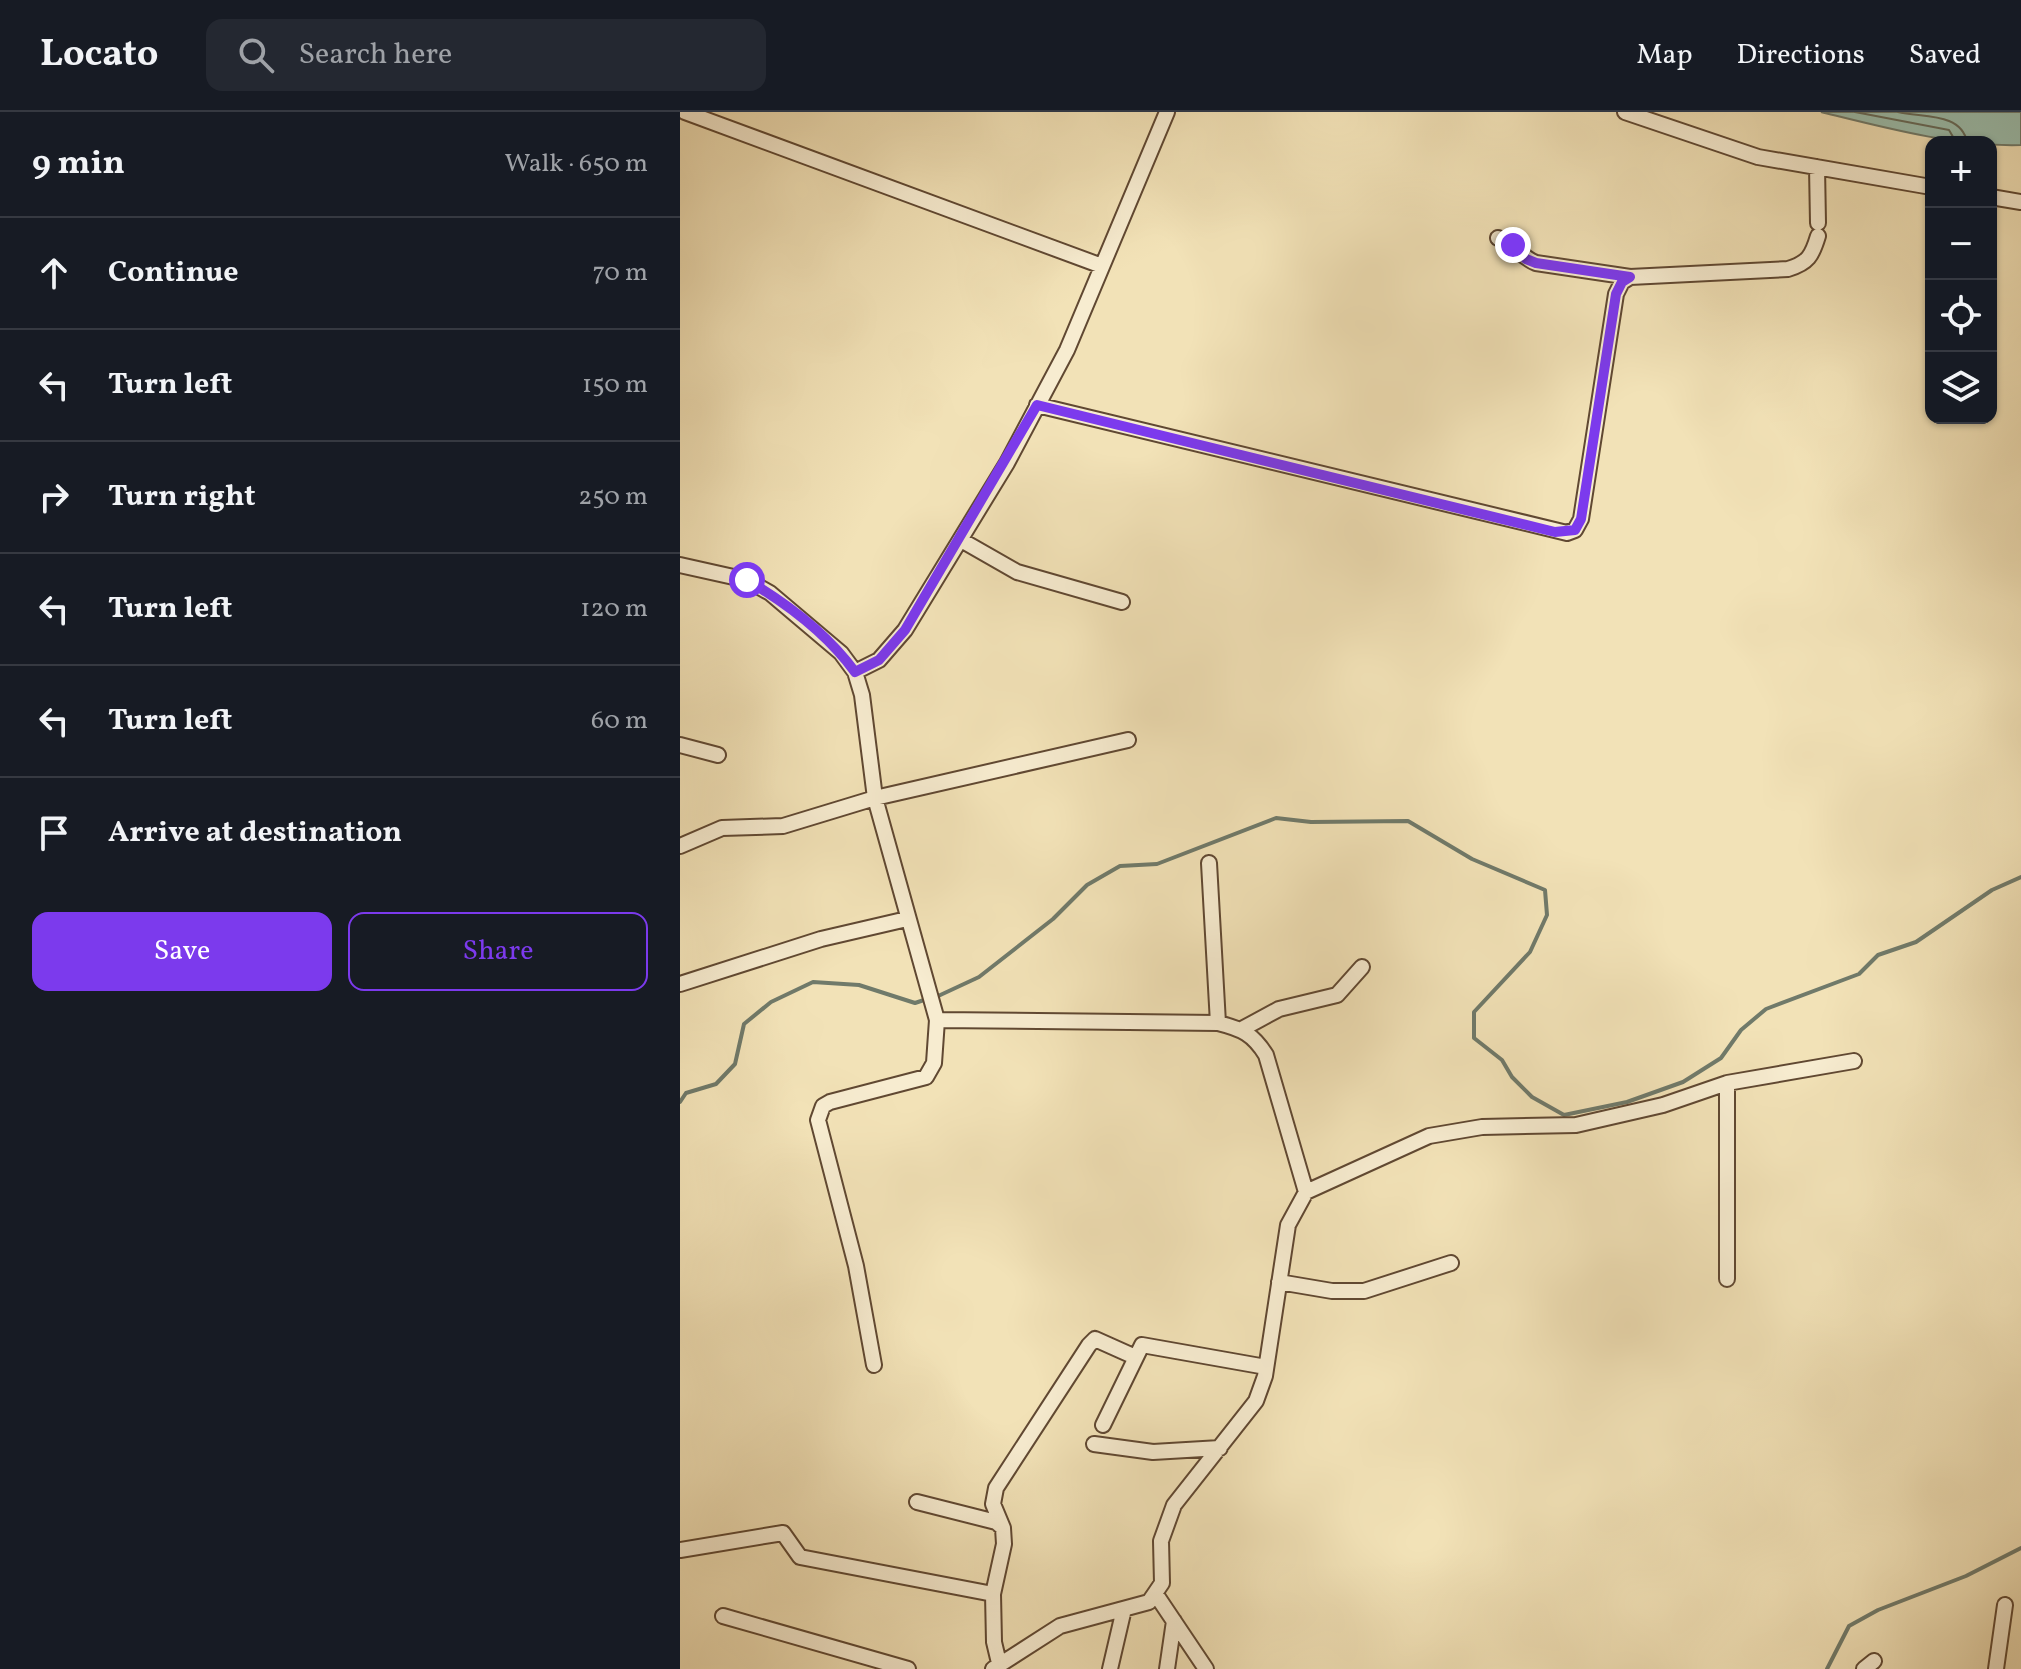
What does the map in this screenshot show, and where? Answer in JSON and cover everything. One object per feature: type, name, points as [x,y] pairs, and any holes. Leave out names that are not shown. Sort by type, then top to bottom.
[{"type":"street","points":[[685,112],[1102,266]]},
{"type":"street","points":[[855,672],[879,660],[892,646],[961,540],[1037,405],[1067,350],[1167,112]]},
{"type":"street","points":[[1625,112],[1758,157],[1925,186]]},
{"type":"street","points":[[1498,238],[1536,263],[1630,277],[1788,269],[1803,265],[1812,256],[1818,230],[1817,167]]},
{"type":"street","points":[[1997,198],[2021,202]]},
{"type":"street","points":[[1037,405],[1567,533],[1575,530],[1581,519],[1616,294],[1622,282],[1630,277]]},
{"type":"street","points":[[961,540],[1017,572],[1122,602]]},
{"type":"street","points":[[680,565],[747,580],[770,593],[841,653],[855,672],[862,695],[875,798],[936,1013],[934,1063],[926,1077],[830,1102],[823,1106],[818,1120],[856,1266],[874,1365]]},
{"type":"street","points":[[680,846],[722,828],[783,826],[875,798],[1128,740]]},
{"type":"street","points":[[680,745],[718,755]]},
{"type":"street","points":[[1209,863],[1218,1023]]},
{"type":"street","points":[[680,984],[821,939],[907,919]]},
{"type":"street","points":[[1242,1029],[1279,1009],[1337,995],[1362,967]]},
{"type":"street","points":[[936,1013],[1218,1023],[1242,1029],[1254,1036],[1266,1055],[1306,1192]]},
{"type":"street","points":[[1133,1356],[1102,1339],[1095,1339],[996,1488],[993,1504],[1003,1528],[1004,1544],[993,1594],[996,1602],[996,1666],[1060,1626],[1149,1602],[1157,1596],[1162,1583],[1159,1561],[1167,1521],[1174,1505],[1256,1401],[1266,1367],[1288,1225],[1306,1192],[1318,1183],[1429,1136],[1482,1127],[1576,1125],[1663,1105],[1727,1083],[1854,1061]]},
{"type":"street","points":[[1727,1083],[1727,1279]]},
{"type":"street","points":[[1279,1282],[1332,1291],[1364,1291],[1451,1263]]},
{"type":"street","points":[[1103,1425],[1133,1356],[1142,1345],[1266,1367]]},
{"type":"street","points":[[1094,1444],[1153,1452],[1220,1448]]},
{"type":"street","points":[[917,1502],[996,1522],[1003,1528]]},
{"type":"street","points":[[680,1550],[783,1533],[800,1557],[993,1594]]},
{"type":"street","points":[[1157,1596],[1206,1669]]},
{"type":"street","points":[[1996,1669],[2005,1605]]},
{"type":"street","points":[[1110,1669],[1124,1609]]},
{"type":"street","points":[[723,1616],[908,1669]]},
{"type":"street","points":[[1167,1669],[1174,1621]]},
{"type":"water","points":[[1821,112],[2021,112],[2021,145],[1997,145],[1997,136],[1927,136]]},
{"type":"waterway","points":[[936,997],[979,977],[1053,919],[1087,885],[1120,866],[1157,864],[1276,818],[1311,822],[1408,821],[1472,859],[1545,890],[1547,915],[1530,952],[1474,1012],[1474,1038],[1502,1060],[1512,1077],[1532,1097],[1564,1115],[1627,1102],[1683,1082],[1721,1058],[1741,1030],[1766,1009],[1859,974],[1878,955],[1916,942],[1992,890],[2021,877]]},
{"type":"waterway","points":[[680,1102],[686,1093],[716,1084],[735,1064],[744,1024],[771,1002],[813,982],[859,985],[915,1003],[927,999]]},
{"type":"waterway","points":[[1827,1669],[1849,1626],[1878,1610],[1966,1576],[2021,1548]]},
{"type":"route","points":[[747,580],[770,593],[841,653],[855,672],[879,660],[919,608],[1007,463],[1037,405],[1555,532],[1575,530],[1581,519],[1616,294],[1622,282],[1630,277],[1536,263],[1526,259],[1513,245]]}]
